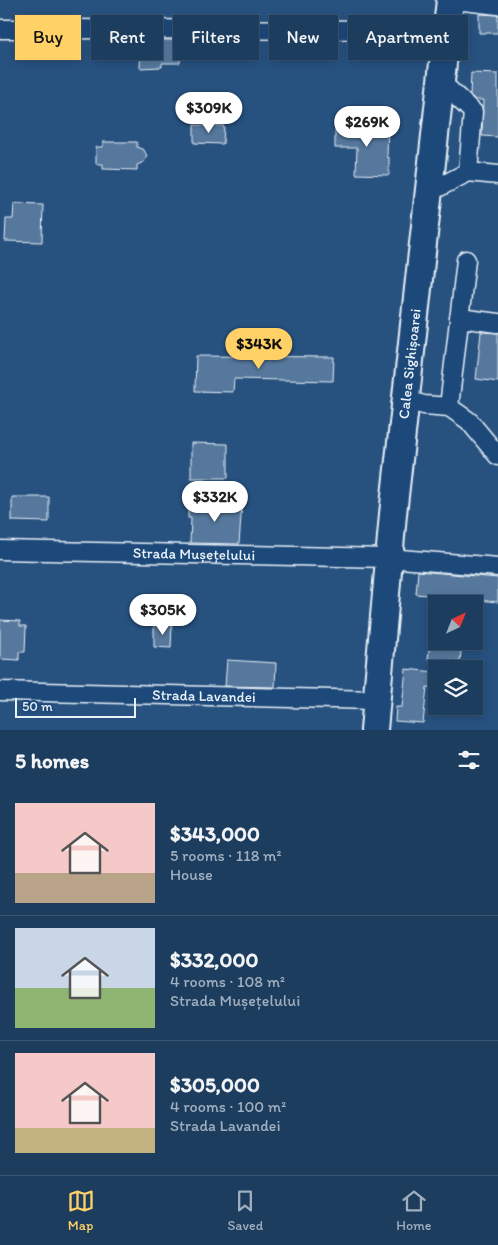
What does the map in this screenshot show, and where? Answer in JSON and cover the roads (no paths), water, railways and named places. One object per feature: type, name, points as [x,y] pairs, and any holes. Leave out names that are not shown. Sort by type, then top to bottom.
[{"type":"highway","name":"Calea Sighișoarei","points":[[448,15],[450,0]]},
{"type":"highway","name":"Calea Sighișoarei","points":[[374,730],[388,558],[444,60]]},
{"type":"street","points":[[455,0],[498,5]]},
{"type":"street","points":[[0,29],[348,30]]},
{"type":"street","points":[[441,82],[473,112],[468,172]]},
{"type":"street","points":[[428,193],[468,172],[498,175]]},
{"type":"street","points":[[449,407],[466,260]]},
{"type":"street","points":[[459,318],[498,323]]},
{"type":"street","points":[[406,400],[449,407],[469,420],[498,456]]},
{"type":"street","name":"Strada Mușețelului","points":[[0,550],[388,558],[498,567]]},
{"type":"street","name":"Strada Lavandei","points":[[0,690],[376,700]]}]
